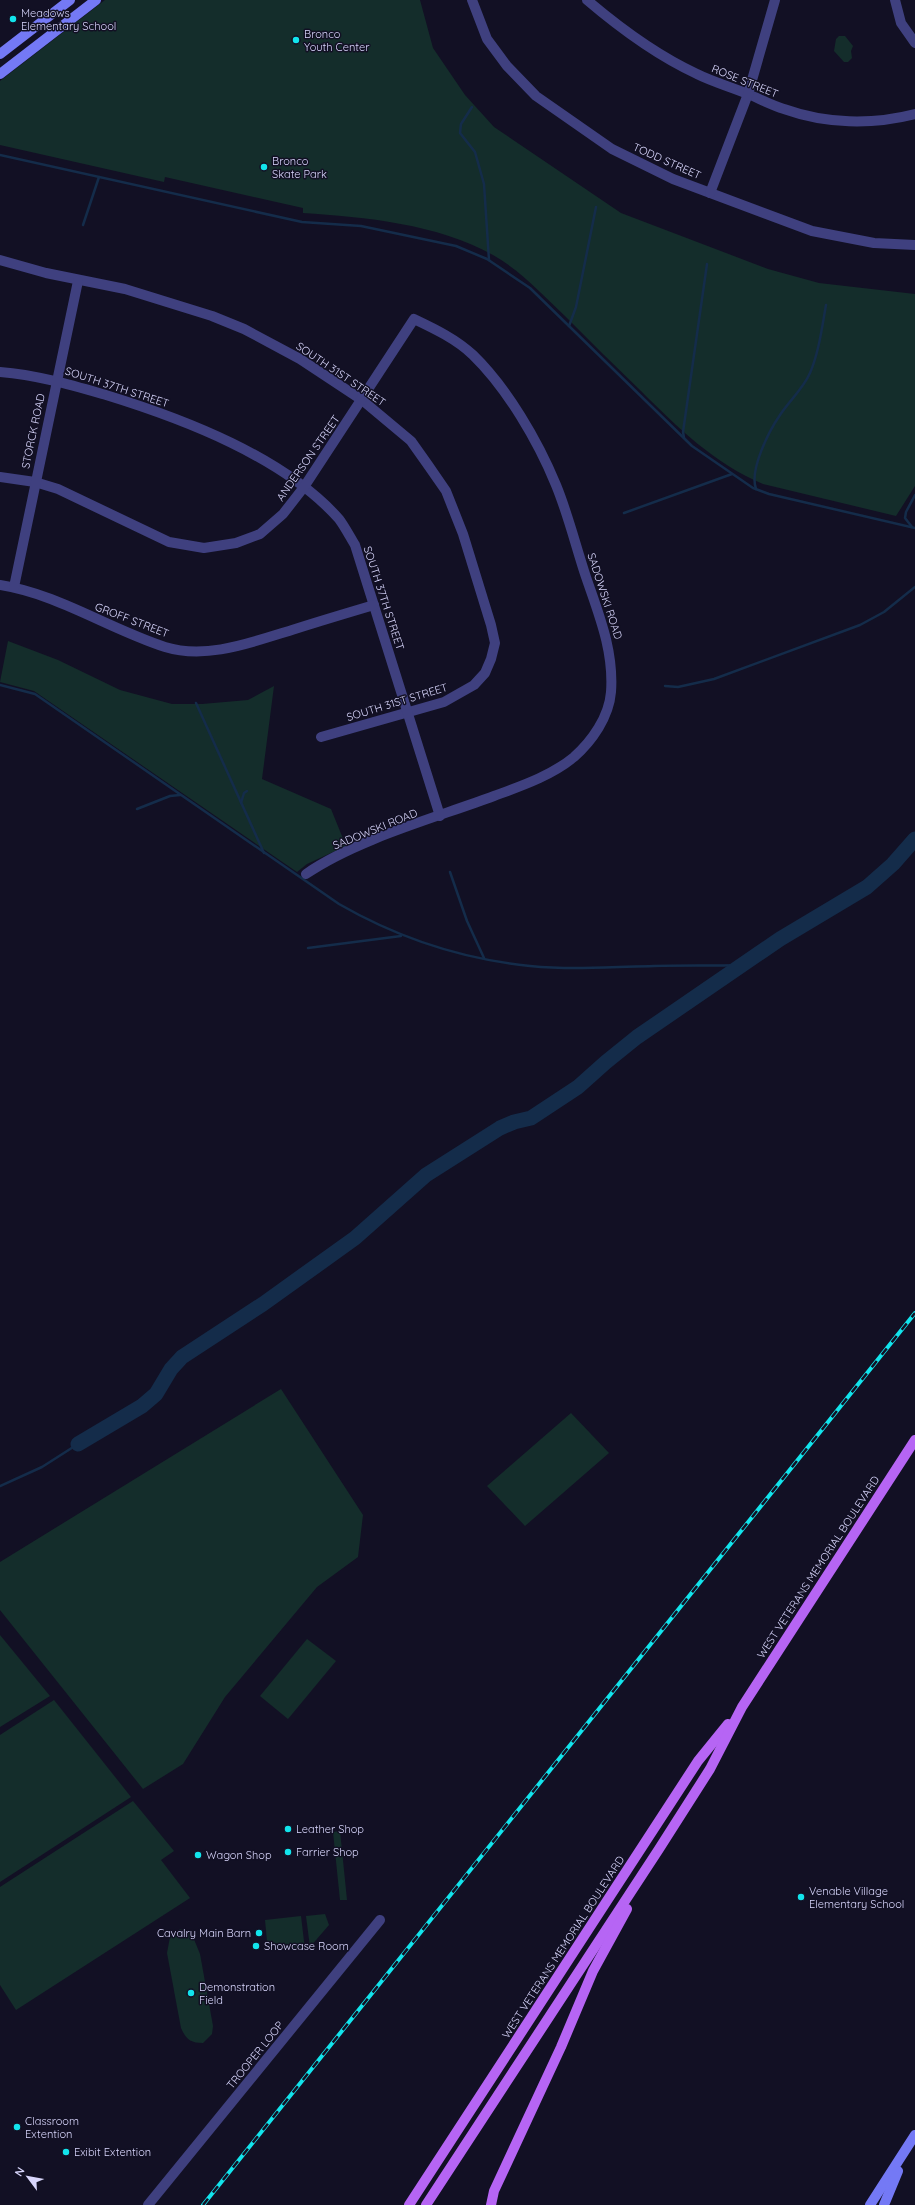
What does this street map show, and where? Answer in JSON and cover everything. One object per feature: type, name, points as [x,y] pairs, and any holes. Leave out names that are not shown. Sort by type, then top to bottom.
[{"type":"main road","name":"WEST VETERANS MEMORIAL BOULEVARD","points":[[426,2205],[659,1849],[710,1769],[742,1707],[915,1440]]},
{"type":"main road","name":"WEST VETERANS MEMORIAL BOULEVARD","points":[[409,2205],[698,1762],[742,1707]]},
{"type":"main road","points":[[491,2205],[494,2191],[561,2047],[593,1972],[659,1849]]},
{"type":"street","points":[[0,54],[70,0]]},
{"type":"street","points":[[0,74],[96,0]]},
{"type":"street","name":"TODD STREET","points":[[472,0],[487,39],[507,66],[536,96],[612,148],[673,179],[812,231],[874,243],[915,245]]},
{"type":"street","name":"ROSE STREET","points":[[587,0],[621,30],[661,56],[698,75],[783,109],[806,116],[836,120],[892,120],[915,114]]},
{"type":"street","points":[[710,193],[748,94],[775,0]]},
{"type":"street","points":[[895,0],[901,22],[915,43]]},
{"type":"street","name":"SOUTH 31ST STREET","points":[[0,260],[78,281],[125,289],[212,316],[244,329],[300,359],[362,400],[411,441],[446,491],[463,534],[495,643],[485,674],[474,685],[444,702],[321,737]]},
{"type":"street","name":"STORCK ROAD","points":[[14,587],[56,380],[78,281]]},
{"type":"street","name":"ANDERSON STREET","points":[[0,477],[35,482],[58,489],[169,542],[204,548],[236,544],[260,534],[284,514],[304,487],[362,400],[414,319]]},
{"type":"street","name":"SADOWSKI ROAD","points":[[306,874],[364,844],[539,778],[573,758],[587,744],[601,725],[607,710],[611,693],[611,667],[608,644],[556,484],[534,439],[491,376],[472,354],[446,335],[414,319]]},
{"type":"street","name":"SOUTH 37TH STREET","points":[[0,372],[56,380],[148,407],[208,433],[251,453],[304,487],[340,521],[351,539],[374,605],[440,816]]},
{"type":"street","name":"GROFF STREET","points":[[0,585],[35,592],[138,637],[167,647],[197,651],[217,650],[251,642],[374,605]]},
{"type":"street","name":"TROOPER LOOP","points":[[148,2205],[380,1920]]},
{"type":"street","points":[[884,2205],[906,2152],[915,2135]]},
{"type":"street","points":[[870,2205],[906,2152]]},
{"type":"green space","points":[[105,0],[420,0],[433,48],[465,95],[494,127],[621,213],[768,269],[819,283],[915,294],[915,486],[896,516],[763,484],[745,476],[713,456],[683,431],[549,300],[513,268],[472,244],[425,229],[376,220],[303,213],[303,208],[165,177],[164,182],[0,145],[0,81]]},
{"type":"green space","points":[[839,36],[845,36],[853,46],[851,51],[852,58],[848,62],[844,62],[834,51],[836,39]]},
{"type":"green space","points":[[8,641],[58,660],[120,690],[172,704],[202,704],[248,700],[274,686],[262,779],[331,809],[346,846],[307,864],[297,872],[34,691],[0,682]]},
{"type":"green space","points":[[281,1389],[363,1515],[358,1557],[317,1587],[225,1697],[183,1764],[143,1789],[0,1610],[0,1562]]},
{"type":"green space","points":[[571,1413],[609,1453],[525,1526],[487,1486]]},
{"type":"green space","points":[[0,1635],[50,1696],[0,1727]]},
{"type":"green space","points":[[307,1639],[336,1661],[288,1719],[260,1696]]},
{"type":"green space","points":[[54,1700],[131,1797],[0,1882],[0,1735]]},
{"type":"green space","points":[[133,1801],[174,1851],[161,1860],[190,1898],[16,2010],[0,1985],[0,1887]]},
{"type":"green space","points":[[340,1831],[347,1900],[340,1900],[333,1832]]},
{"type":"green space","points":[[325,1914],[329,1925],[310,1947],[306,1916]]},
{"type":"green space","points":[[301,1916],[305,1950],[267,1941],[265,1920]]},
{"type":"green space","name":"Demonstration Field","points":[[180,1929],[191,1932],[200,1954],[213,2026],[212,2034],[203,2043],[189,2040],[181,2028],[167,1953],[170,1937]]},
{"type":"waterway","points":[[472,107],[461,124],[460,133],[475,152],[484,184],[489,260]]},
{"type":"waterway","points":[[0,155],[302,222],[361,226],[456,246],[487,259],[530,288],[692,446],[753,488],[769,494],[915,528]]},
{"type":"waterway","points":[[83,225],[99,177]]},
{"type":"waterway","points":[[569,326],[576,307],[596,207]]},
{"type":"waterway","points":[[684,438],[683,432],[707,264]]},
{"type":"waterway","points":[[756,489],[755,472],[766,440],[780,415],[804,384],[810,373],[816,357],[826,305]]},
{"type":"waterway","points":[[624,513],[732,474]]},
{"type":"waterway","points":[[912,527],[905,518],[906,512],[915,495]]},
{"type":"waterway","points":[[665,686],[678,687],[714,679],[860,625],[884,612],[915,587]]},
{"type":"waterway","points":[[0,685],[35,694],[339,904],[407,937],[480,958],[530,966],[576,968],[742,965]]},
{"type":"waterway","points":[[196,703],[264,853]]},
{"type":"waterway","points":[[241,803],[244,793],[247,791]]},
{"type":"waterway","points":[[137,809],[170,796],[180,795]]},
{"type":"waterway","points":[[78,1444],[142,1406],[156,1394],[171,1369],[182,1357],[263,1304],[355,1238],[426,1175],[500,1128],[514,1122],[531,1118],[578,1087],[637,1037],[780,939],[867,887],[893,864],[915,839]]},
{"type":"waterway","points":[[450,872],[467,921],[484,958]]},
{"type":"waterway","points":[[308,948],[401,936]]},
{"type":"waterway","points":[[0,1486],[42,1467],[78,1444]]},
{"type":"railway","points":[[203,2205],[915,1313]]},
{"type":"place","name":"Meadows Elementary School","points":[[13,19]]},
{"type":"place","name":"Bronco Youth Center","points":[[296,40]]},
{"type":"place","name":"Bronco Skate Park","points":[[264,167]]},
{"type":"place","name":"Leather Shop","points":[[288,1829]]},
{"type":"place","name":"Farrier Shop","points":[[288,1852]]},
{"type":"place","name":"Wagon Shop","points":[[198,1855]]},
{"type":"place","name":"Venable Village Elementary School","points":[[801,1897]]},
{"type":"place","name":"Cavalry Main Barn","points":[[259,1933]]},
{"type":"place","name":"Showcase Room","points":[[256,1946]]},
{"type":"place","name":"Demonstration Field","points":[[191,1993]]},
{"type":"place","name":"Classroom Extention","points":[[17,2127]]},
{"type":"place","name":"Exibit Extention","points":[[66,2152]]}]
